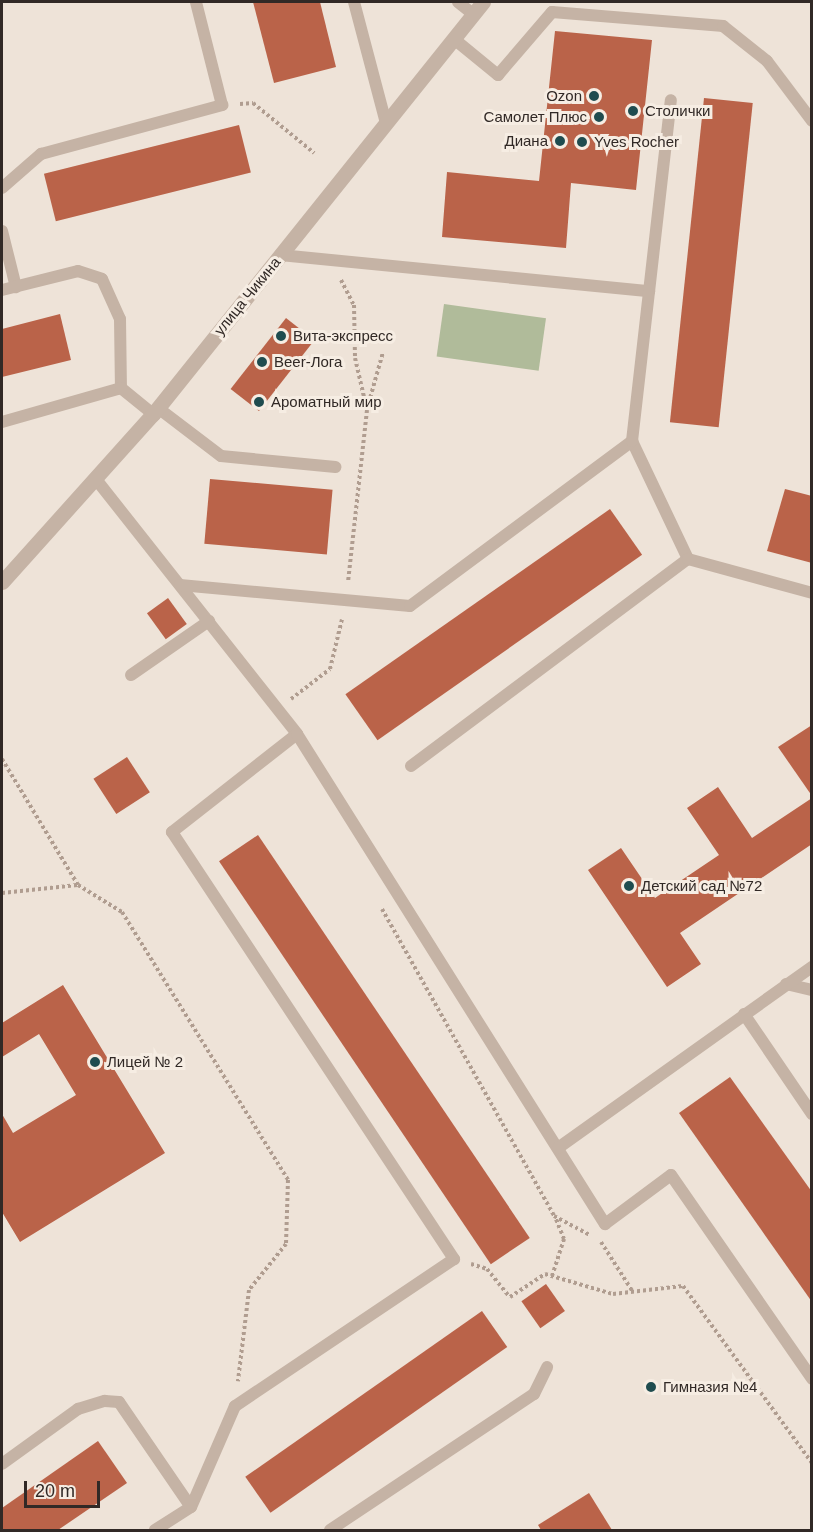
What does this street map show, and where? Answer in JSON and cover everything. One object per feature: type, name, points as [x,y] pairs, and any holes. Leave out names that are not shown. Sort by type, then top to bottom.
[{"type":"street","name":"улица Чикина","points":[[2,582],[155,411],[483,2]]},
{"type":"lane","points":[[2,188],[41,154],[222,105],[196,2]]},
{"type":"lane","points":[[354,2],[386,123]]},
{"type":"lane","points":[[458,2],[473,14]]},
{"type":"lane","points":[[454,39],[498,75],[552,12],[723,26],[767,61],[812,121]]},
{"type":"lane","points":[[671,100],[632,441],[688,559],[812,593]]},
{"type":"lane","points":[[2,231],[16,287]]},
{"type":"lane","points":[[280,255],[331,257],[649,291]]},
{"type":"lane","points":[[2,290],[78,270],[102,279],[120,319],[121,388]]},
{"type":"lane","points":[[121,388],[221,456],[335,467]]},
{"type":"lane","points":[[2,422],[121,388]]},
{"type":"lane","points":[[180,585],[410,606],[632,441]]},
{"type":"lane","points":[[95,478],[297,734],[605,1224],[671,1174],[812,1379]]},
{"type":"lane","points":[[411,766],[688,559]]},
{"type":"lane","points":[[131,675],[208,621]]},
{"type":"lane","points":[[156,1530],[191,1507],[235,1406],[454,1259],[172,832],[297,734]]},
{"type":"lane","points":[[558,1148],[812,967]]},
{"type":"lane","points":[[786,984],[812,990]]},
{"type":"lane","points":[[744,1014],[812,1114]]},
{"type":"lane","points":[[330,1530],[534,1394],[547,1367]]},
{"type":"lane","points":[[2,1464],[78,1409],[105,1401],[118,1402],[191,1507]]},
{"type":"path","points":[[222,105],[253,103],[314,153]]},
{"type":"path","points":[[331,257],[354,305],[355,357],[367,410]]},
{"type":"path","points":[[278,710],[330,669],[346,600],[367,410],[383,352]]},
{"type":"path","points":[[2,759],[78,885],[122,912],[288,1180],[286,1244],[249,1290],[235,1406]]},
{"type":"path","points":[[2,893],[78,885]]},
{"type":"path","points":[[381,906],[553,1214],[564,1239],[552,1276]]},
{"type":"path","points":[[553,1214],[600,1241],[633,1292]]},
{"type":"path","points":[[454,1259],[487,1269],[510,1297],[544,1274],[613,1294],[683,1286],[812,1463]]},
{"type":"green space","points":[[444,304],[546,318],[539,371],[437,356]]},
{"type":"building","points":[[253,2],[320,2],[336,67],[274,83]]},
{"type":"building","points":[[555,31],[652,40],[636,190],[571,183],[566,248],[442,237],[447,172],[539,181]]},
{"type":"building","points":[[704,98],[753,103],[719,427],[670,422]]},
{"type":"building","points":[[239,125],[251,173],[56,221],[44,174]]},
{"type":"building","points":[[60,314],[71,360],[2,377],[2,329]]},
{"type":"building","points":[[286,318],[314,340],[259,411],[231,389]]},
{"type":"building","points":[[210,479],[333,490],[327,554],[204,544]]},
{"type":"building","points":[[785,489],[812,496],[812,563],[767,551]]},
{"type":"building","points":[[610,509],[642,555],[378,740],[345,694]]},
{"type":"building","points":[[168,598],[187,624],[166,639],[147,613]]},
{"type":"building","points":[[812,725],[812,796],[778,747]]},
{"type":"building","points":[[127,757],[150,792],[116,814],[93,779]]},
{"type":"building","points":[[718,787],[752,838],[812,798],[812,844],[680,933],[701,964],[667,987],[588,870],[621,848],[655,898],[719,855],[687,808]]},
{"type":"building","points":[[258,835],[530,1238],[491,1264],[219,861]]},
{"type":"building","name":"Лицей № 2","points":[[63,985],[165,1153],[20,1242],[2,1212],[2,1114],[13,1133],[76,1095],[39,1034],[2,1057],[2,1023]]},
{"type":"building","points":[[730,1077],[812,1192],[812,1302],[679,1113]]},
{"type":"building","points":[[546,1284],[565,1311],[540,1328],[521,1301]]},
{"type":"building","points":[[482,1311],[507,1347],[271,1513],[245,1477]]},
{"type":"building","points":[[98,1441],[127,1483],[58,1530],[2,1530],[2,1508]]},
{"type":"building","points":[[589,1493],[612,1530],[541,1530],[538,1525]]},
{"type":"place","name":"Ozon","points":[[594,96]]},
{"type":"place","name":"Столички","points":[[633,111]]},
{"type":"place","name":"Самолет Плюс","points":[[599,117]]},
{"type":"place","name":"Диана","points":[[560,141]]},
{"type":"place","name":"Yves Rocher","points":[[582,142]]},
{"type":"place","name":"Вита-экспресс","points":[[281,336]]},
{"type":"place","name":"Beer-Лога","points":[[262,362]]},
{"type":"place","name":"Ароматный мир","points":[[259,402]]},
{"type":"place","name":"Детский сад №72","points":[[629,886]]},
{"type":"place","name":"Лицей № 2","points":[[95,1062]]},
{"type":"place","name":"Гимназия №4","points":[[651,1387]]}]
